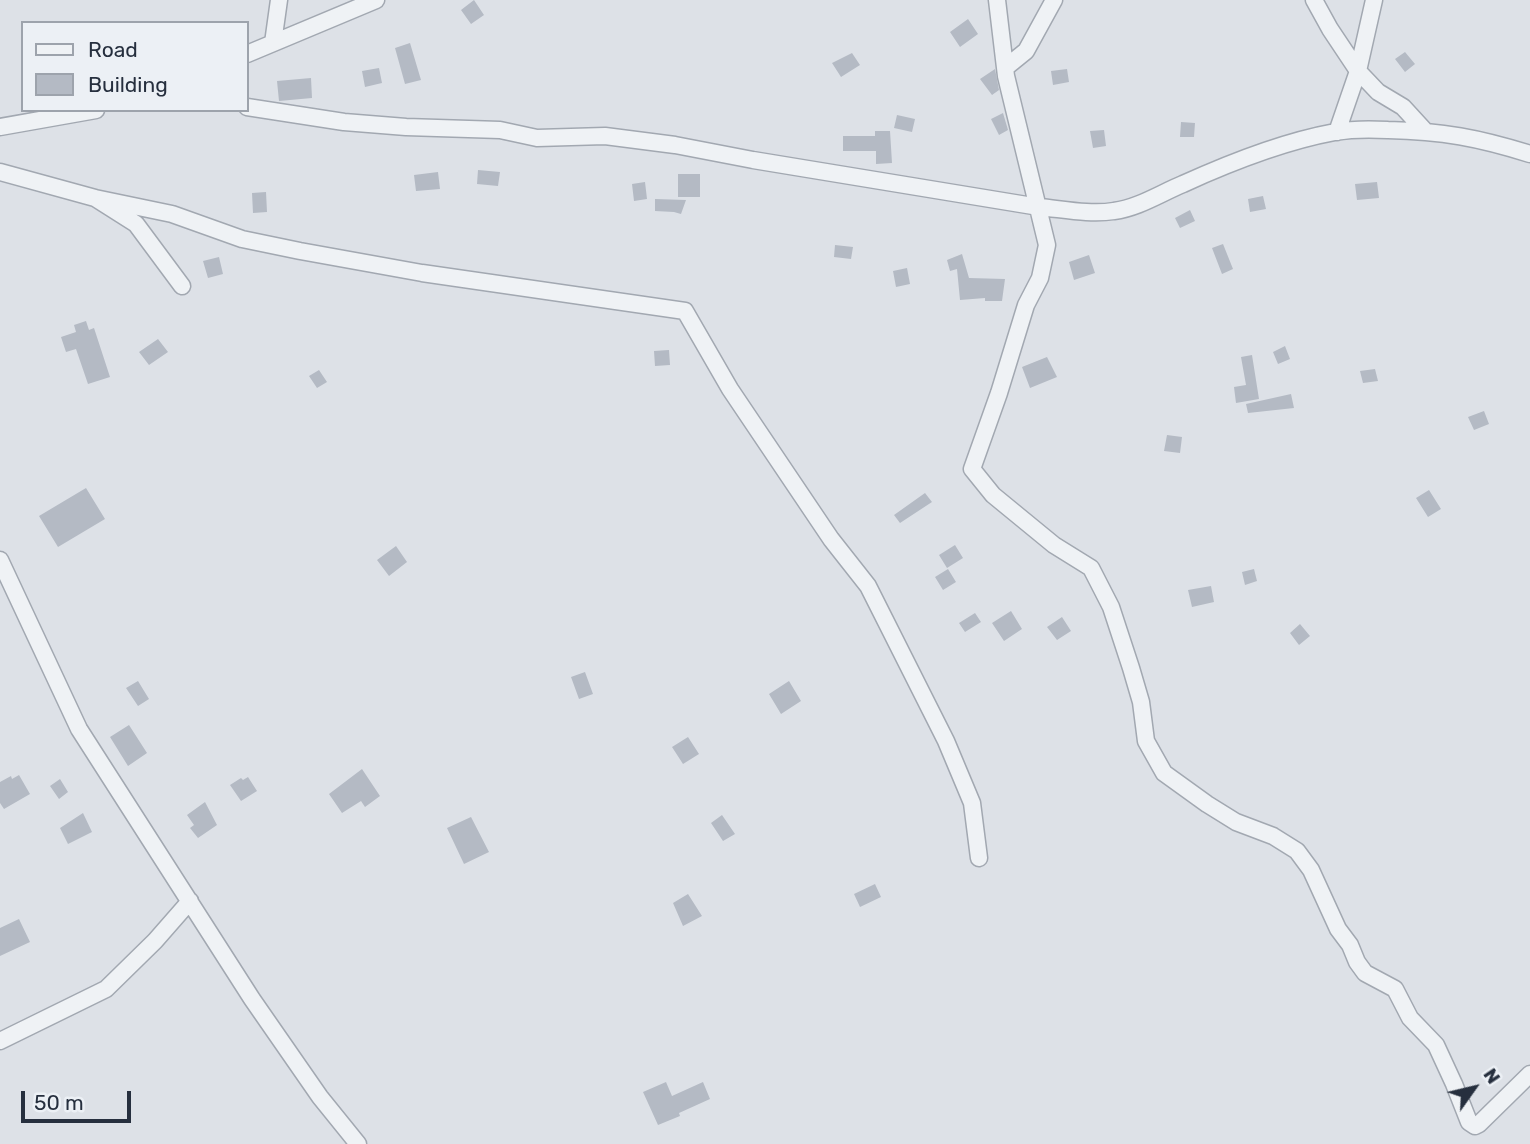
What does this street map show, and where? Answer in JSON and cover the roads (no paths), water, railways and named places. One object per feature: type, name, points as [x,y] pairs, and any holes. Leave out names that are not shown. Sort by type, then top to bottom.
[{"type":"street","points":[[273,43],[279,0]]},
{"type":"street","points":[[333,0],[346,13]]},
{"type":"street","points":[[248,54],[376,0]]},
{"type":"street","points":[[997,0],[1005,68],[1047,245],[1040,278],[1026,305],[972,469],[993,495],[1054,545],[1091,568],[1111,607],[1131,668],[1141,702],[1146,741],[1164,773],[1216,810],[1273,836],[1297,851],[1311,870],[1338,929],[1365,974],[1395,989],[1410,1018],[1421,1033],[1436,1045],[1469,1122],[1475,1126],[1479,1124],[1530,1074]]},
{"type":"street","points":[[1005,68],[1026,51],[1054,0]]},
{"type":"street","points":[[1314,0],[1358,71],[1378,92],[1403,107],[1425,131]]},
{"type":"street","points":[[1337,131],[1358,71],[1374,0]]},
{"type":"street","points":[[248,107],[344,122],[500,130],[537,138],[605,136],[1039,207],[1113,211],[1145,201],[1292,142],[1337,131],[1370,129],[1465,135],[1530,154]]},
{"type":"street","points":[[0,127],[85,112]]},
{"type":"street","points":[[0,172],[95,198],[172,214],[242,239],[300,251],[422,273],[685,311],[738,400],[831,539],[868,586],[946,741],[972,803],[979,858]]},
{"type":"street","points":[[95,198],[136,224],[181,286]]},
{"type":"street","points":[[0,560],[79,729],[289,1054],[358,1144]]},
{"type":"street","points":[[0,1041],[106,989],[155,941],[190,901]]}]
